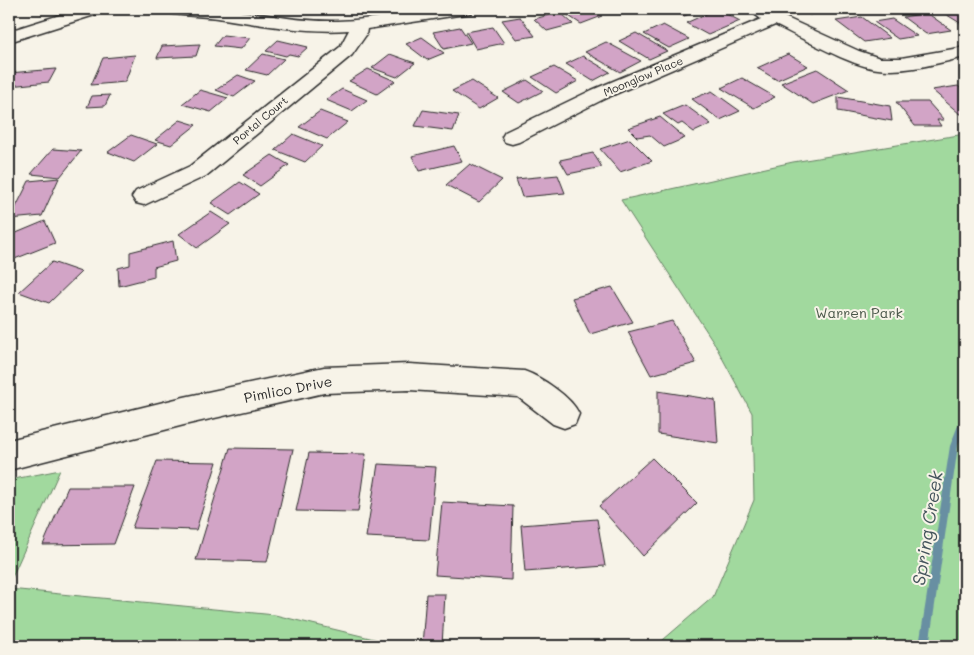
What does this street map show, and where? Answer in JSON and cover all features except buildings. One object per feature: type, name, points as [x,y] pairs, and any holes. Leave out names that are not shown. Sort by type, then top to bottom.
[{"type":"street","points":[[9,37],[95,9]]},
{"type":"street","points":[[174,9],[192,9],[221,15],[296,25],[359,25],[465,9]]},
{"type":"street","points":[[754,9],[853,55],[878,64],[901,64],[965,52]]},
{"type":"street","name":"Moonglow Place","points":[[512,137],[599,94],[776,20]]},
{"type":"street","name":"Portal Court","points":[[144,197],[198,172],[346,51],[357,35],[359,25]]},
{"type":"street","name":"Pimlico Drive","points":[[9,455],[184,411],[324,380],[409,377],[524,384],[564,414]]},
{"type":"green space","name":"Warren Park","points":[[965,134],[965,646],[656,646],[713,597],[754,500],[752,413],[713,341],[621,200],[793,162]]},
{"type":"green space","points":[[60,470],[9,584],[9,480]]},
{"type":"green space","points":[[9,589],[275,615],[403,646],[9,646]]},
{"type":"waterway","name":"Spring Creek","points":[[924,646],[954,446],[965,417]]}]
